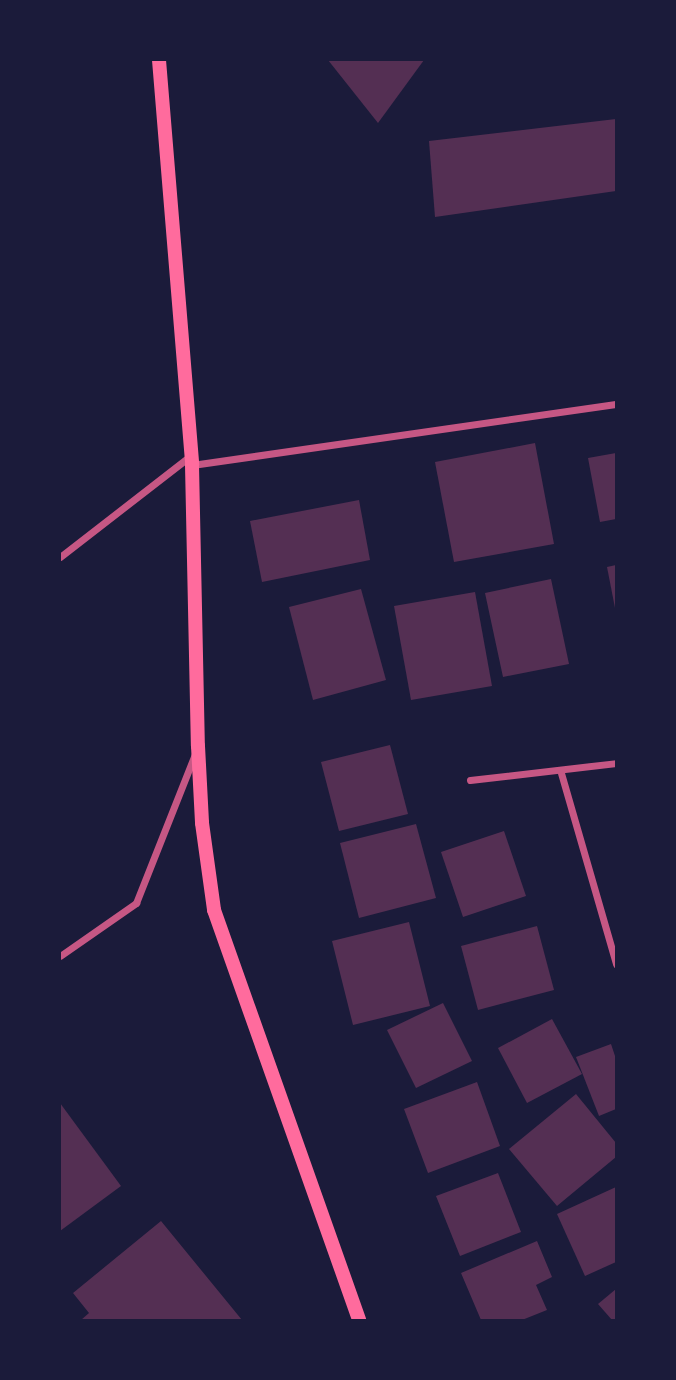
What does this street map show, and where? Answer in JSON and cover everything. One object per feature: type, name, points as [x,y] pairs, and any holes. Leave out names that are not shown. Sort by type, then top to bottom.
[{"type":"main road","points":[[159,60],[192,461],[198,747],[202,823],[214,910],[359,1321]]},
{"type":"street","points":[[60,557],[192,461],[617,404]]},
{"type":"street","points":[[60,956],[136,903],[198,747]]},
{"type":"street","points":[[470,780],[561,773],[617,763]]},
{"type":"street","points":[[561,773],[617,964]]},
{"type":"building","points":[[328,60],[424,60],[378,123]]},
{"type":"building","points":[[616,119],[616,191],[435,217],[429,141]]},
{"type":"building","points":[[535,443],[554,544],[454,562],[435,462]]},
{"type":"building","points":[[616,453],[616,519],[600,522],[588,458]]},
{"type":"building","points":[[359,500],[370,560],[262,582],[250,521]]},
{"type":"building","points":[[616,565],[616,608],[615,608],[607,567]]},
{"type":"building","points":[[551,579],[569,664],[503,677],[485,593]]},
{"type":"building","points":[[361,589],[386,680],[313,700],[289,607]]},
{"type":"building","points":[[475,592],[492,686],[411,700],[394,606]]},
{"type":"building","points":[[390,745],[408,814],[339,831],[321,762]]},
{"type":"building","points":[[416,824],[436,898],[359,918],[340,843]]},
{"type":"building","points":[[504,831],[526,896],[463,917],[441,852]]},
{"type":"building","points":[[409,922],[430,1006],[353,1025],[332,941]]},
{"type":"building","points":[[537,926],[554,990],[478,1010],[461,946]]},
{"type":"building","points":[[443,1003],[472,1061],[416,1088],[387,1030]]},
{"type":"building","points":[[552,1019],[582,1074],[527,1103],[498,1048]]},
{"type":"building","points":[[611,1044],[616,1059],[616,1109],[599,1116],[576,1057]]},
{"type":"building","points":[[477,1082],[500,1146],[428,1173],[404,1109]]},
{"type":"building","points":[[576,1094],[616,1143],[616,1157],[557,1206],[509,1149]]},
{"type":"building","points":[[60,1103],[121,1186],[60,1231]]},
{"type":"building","points":[[498,1173],[521,1232],[460,1256],[436,1196]]},
{"type":"building","points":[[616,1187],[616,1262],[585,1276],[557,1214]]},
{"type":"building","points":[[161,1221],[242,1320],[81,1320],[89,1313],[73,1293]]},
{"type":"building","points":[[537,1241],[552,1277],[536,1285],[547,1310],[522,1320],[481,1320],[461,1273]]},
{"type":"building","points":[[616,1289],[616,1320],[612,1320],[598,1304]]}]
